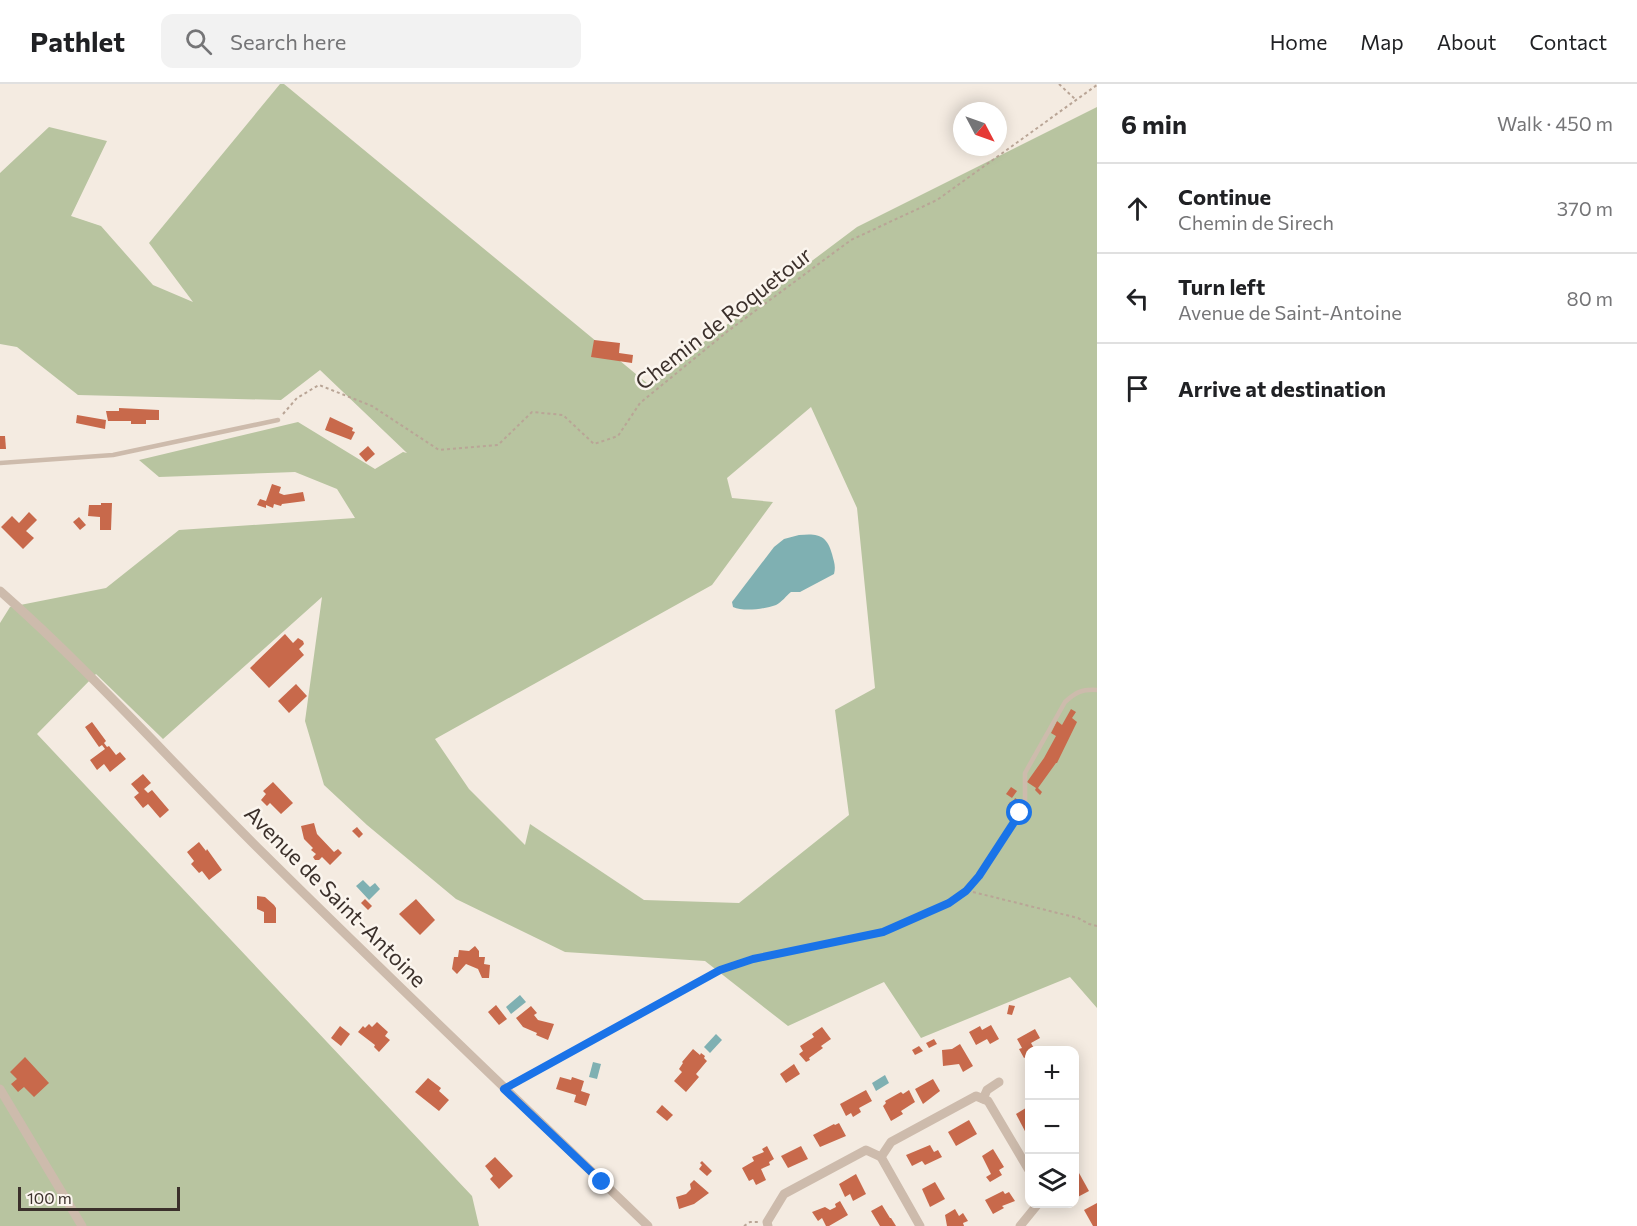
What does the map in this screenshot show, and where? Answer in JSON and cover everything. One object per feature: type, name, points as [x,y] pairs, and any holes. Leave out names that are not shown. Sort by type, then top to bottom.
[{"type":"street","name":"Avenue de Saint-Antoine","points":[[0,591],[46,632],[264,854],[648,1226]]},
{"type":"street","points":[[881,1157],[891,1142],[980,1098],[999,1082]]},
{"type":"street","points":[[0,1089],[82,1226]]},
{"type":"street","points":[[980,1098],[988,1101],[1025,1165]]},
{"type":"street","points":[[767,1224],[784,1194],[866,1150],[881,1157],[920,1226]]},
{"type":"street","points":[[1034,1208],[1023,1222],[1034,1226]]},
{"type":"lane","points":[[0,463],[113,455],[278,420]]},
{"type":"lane","points":[[504,1089],[720,970],[753,959],[883,932],[949,903],[966,891],[989,863],[1020,813],[1025,803],[1025,773],[1065,702],[1075,693],[1085,689],[1097,690]]},
{"type":"path","points":[[1059,84],[1076,100]]},
{"type":"path","name":"Chemin de Roquetour","points":[[278,420],[297,398],[319,385],[372,406],[439,450],[498,445],[532,412],[563,415],[594,444],[618,436],[640,403],[728,331],[851,240],[937,200],[1097,85]]},
{"type":"path","points":[[966,891],[1078,918],[1097,926]]},
{"type":"path","points":[[744,1226],[750,1222],[767,1224]]},
{"type":"green space","points":[[280,84],[284,84],[648,384],[857,227],[999,156],[1007,156],[1007,152],[1097,107],[1097,1008],[1070,977],[921,1038],[884,982],[788,1026],[705,961],[565,952],[456,899],[367,825],[324,785],[305,721],[322,597],[163,739],[96,674],[37,734],[472,1196],[479,1226],[0,1226],[0,623],[10,607],[106,588],[179,530],[355,518],[337,489],[295,472],[159,477],[139,460],[298,422],[375,469],[403,452],[407,453],[320,370],[281,400],[78,395],[17,347],[0,344],[0,173],[49,127],[107,141],[71,216],[101,226],[153,285],[193,302],[149,243]],"holes":[[[811,407],[857,508],[875,688],[835,710],[849,815],[739,903],[644,900],[530,824],[525,845],[469,789],[435,739],[712,585],[773,502],[732,498],[727,478]]]},
{"type":"water","points":[[811,534],[824,539],[832,554],[834,574],[800,592],[791,592],[776,605],[754,609],[733,607],[732,602],[774,547],[784,539]]},
{"type":"water","points":[[363,880],[370,887],[375,883],[380,889],[369,900],[356,886]]},
{"type":"water","points":[[520,995],[526,1002],[511,1014],[506,1007]]},
{"type":"water","points":[[716,1034],[722,1040],[710,1053],[704,1047]]},
{"type":"water","points":[[593,1062],[601,1064],[597,1079],[589,1077]]},
{"type":"water","points":[[885,1075],[889,1083],[876,1091],[872,1083]]},
{"type":"building","points":[[594,340],[620,343],[619,353],[633,355],[632,363],[591,357]]},
{"type":"building","points":[[119,408],[159,410],[159,420],[146,420],[146,424],[131,424],[131,421],[108,421],[106,411],[119,411]]},
{"type":"building","points":[[77,415],[106,420],[105,429],[76,423]]},
{"type":"building","points":[[330,417],[353,428],[352,431],[355,432],[351,440],[325,430]]},
{"type":"building","points":[[0,436],[5,436],[6,449],[0,449]]},
{"type":"building","points":[[368,446],[375,454],[366,462],[359,454]]},
{"type":"building","points":[[272,484],[281,487],[279,493],[284,495],[303,492],[305,501],[281,506],[274,504],[273,508],[257,505],[260,499],[266,501]]},
{"type":"building","points":[[101,503],[112,503],[111,530],[100,530],[100,517],[88,516],[89,505],[101,505]]},
{"type":"building","points":[[29,512],[37,520],[26,531],[34,538],[23,549],[1,527],[12,516],[19,523]]},
{"type":"building","points":[[79,517],[86,525],[80,530],[73,522]]},
{"type":"building","points":[[285,634],[293,643],[298,638],[303,641],[304,644],[299,649],[304,655],[269,688],[250,668]]},
{"type":"building","points":[[296,684],[307,696],[289,713],[278,701]]},
{"type":"building","points":[[1071,709],[1076,712],[1072,718],[1077,722],[1057,763],[1038,788],[1042,792],[1040,795],[1035,790],[1036,788],[1027,782],[1056,736],[1051,733],[1057,721],[1062,725]]},
{"type":"building","points":[[92,722],[106,741],[104,743],[107,747],[109,746],[116,755],[120,752],[126,759],[110,772],[104,764],[97,770],[90,760],[105,749],[102,745],[99,747],[85,727]]},
{"type":"building","points":[[143,774],[151,783],[144,789],[148,793],[152,790],[169,810],[160,818],[148,804],[143,808],[134,797],[139,793],[131,784]]},
{"type":"building","points":[[273,782],[293,803],[281,814],[270,803],[267,806],[261,800],[266,794],[263,791]]},
{"type":"building","points":[[1011,787],[1017,791],[1012,798],[1006,794]]},
{"type":"building","points":[[1015,798],[1022,802],[1013,817],[1009,814],[1012,807],[1008,805],[1010,802],[1013,803]]},
{"type":"building","points":[[314,823],[317,834],[334,852],[338,849],[342,853],[330,865],[322,857],[315,860],[313,857],[316,854],[311,850],[313,848],[304,839],[301,826]]},
{"type":"building","points":[[357,827],[363,834],[359,838],[352,831]]},
{"type":"building","points":[[199,842],[222,870],[209,880],[202,871],[199,873],[191,864],[194,861],[187,852]]},
{"type":"building","points":[[257,896],[265,897],[274,905],[276,923],[264,923],[264,912],[257,909]]},
{"type":"building","points":[[365,899],[372,906],[368,910],[361,903]]},
{"type":"building","points":[[416,899],[435,920],[420,935],[399,914]]},
{"type":"building","points":[[475,946],[479,951],[479,957],[485,957],[484,964],[490,965],[489,978],[482,978],[478,969],[466,964],[457,974],[452,969],[454,957],[458,957],[459,950],[469,951]]},
{"type":"building","points":[[496,1005],[507,1019],[499,1025],[488,1012]]},
{"type":"building","points":[[1009,1005],[1015,1006],[1012,1015],[1007,1014]]},
{"type":"building","points":[[531,1006],[537,1013],[534,1015],[538,1020],[554,1024],[548,1040],[523,1027],[516,1018]]},
{"type":"building","points":[[377,1022],[388,1032],[385,1036],[390,1040],[379,1052],[374,1047],[375,1045],[358,1032],[363,1026],[365,1028],[369,1024],[372,1027]]},
{"type":"building","points":[[991,1025],[999,1039],[990,1044],[987,1039],[976,1045],[969,1032],[980,1026],[982,1030]]},
{"type":"building","points":[[340,1026],[350,1034],[341,1046],[331,1038]]},
{"type":"building","points":[[822,1027],[831,1039],[806,1062],[799,1054],[803,1051],[800,1046],[814,1037],[812,1034]]},
{"type":"building","points":[[1035,1029],[1040,1038],[1031,1043],[1033,1046],[1025,1046],[1024,1058],[1017,1039]]},
{"type":"building","points":[[934,1039],[937,1044],[929,1048],[926,1043]]},
{"type":"building","points":[[960,1044],[973,1066],[963,1072],[959,1064],[943,1066],[942,1050],[952,1049]]},
{"type":"building","points":[[919,1046],[923,1051],[915,1055],[912,1050]]},
{"type":"building","points":[[693,1049],[705,1056],[707,1061],[696,1074],[699,1077],[686,1092],[674,1081],[682,1072],[679,1069],[682,1062]]},
{"type":"building","points":[[25,1057],[49,1083],[34,1097],[24,1087],[18,1092],[11,1084],[17,1079],[10,1072]]},
{"type":"building","points":[[794,1064],[800,1074],[786,1083],[780,1074]]},
{"type":"building","points":[[560,1077],[571,1080],[572,1077],[584,1081],[581,1091],[590,1094],[586,1106],[574,1102],[576,1095],[556,1089]]},
{"type":"building","points":[[428,1078],[441,1088],[439,1091],[449,1100],[439,1111],[415,1092]]},
{"type":"building","points":[[933,1079],[940,1091],[923,1104],[915,1089]]},
{"type":"building","points":[[866,1090],[872,1101],[859,1108],[861,1112],[853,1117],[851,1113],[846,1116],[840,1104]]},
{"type":"building","points":[[909,1090],[915,1102],[901,1111],[903,1114],[891,1121],[883,1106],[885,1101]]},
{"type":"building","points":[[662,1105],[673,1115],[667,1121],[656,1112]]},
{"type":"building","points":[[1025,1108],[1025,1131],[1016,1114]]},
{"type":"building","points":[[969,1120],[977,1134],[956,1146],[948,1132]]},
{"type":"building","points":[[839,1123],[846,1136],[820,1147],[813,1135]]},
{"type":"building","points":[[930,1145],[934,1152],[938,1150],[942,1157],[925,1165],[922,1161],[912,1166],[906,1155]]},
{"type":"building","points":[[767,1146],[774,1159],[769,1162],[770,1165],[761,1169],[766,1180],[756,1185],[753,1179],[749,1181],[742,1168],[754,1161],[752,1157],[764,1152],[762,1149]]},
{"type":"building","points":[[801,1146],[808,1159],[788,1168],[781,1156]]},
{"type":"building","points":[[993,1149],[1004,1167],[999,1170],[1002,1175],[990,1182],[986,1177],[991,1174],[982,1156]]},
{"type":"building","points":[[495,1157],[513,1176],[499,1189],[490,1179],[493,1176],[485,1166]]},
{"type":"building","points":[[702,1161],[712,1171],[707,1176],[699,1169]]},
{"type":"building","points":[[1079,1173],[1089,1191],[1079,1196]]},
{"type":"building","points":[[856,1174],[866,1194],[853,1201],[850,1194],[845,1197],[839,1184]]},
{"type":"building","points":[[694,1180],[709,1193],[694,1204],[679,1209],[676,1197],[686,1194],[691,1189],[690,1184]]},
{"type":"building","points":[[935,1182],[945,1199],[930,1207],[922,1189]]},
{"type":"building","points":[[1003,1191],[1005,1194],[1009,1192],[1015,1201],[1002,1206],[1004,1208],[993,1214],[985,1200]]},
{"type":"building","points":[[840,1201],[848,1215],[829,1226],[826,1226],[822,1218],[818,1221],[812,1212],[825,1207],[830,1210]]},
{"type":"building","points":[[1097,1203],[1097,1226],[1093,1226],[1084,1210]]},
{"type":"building","points":[[882,1205],[896,1226],[880,1226],[871,1211]]},
{"type":"building","points":[[955,1209],[959,1216],[963,1213],[968,1221],[963,1223],[964,1226],[947,1226],[945,1215]]},
{"type":"route","points":[[602,1182],[504,1089],[720,970],[753,959],[883,932],[949,903],[966,891],[979,876],[1020,813]]}]
